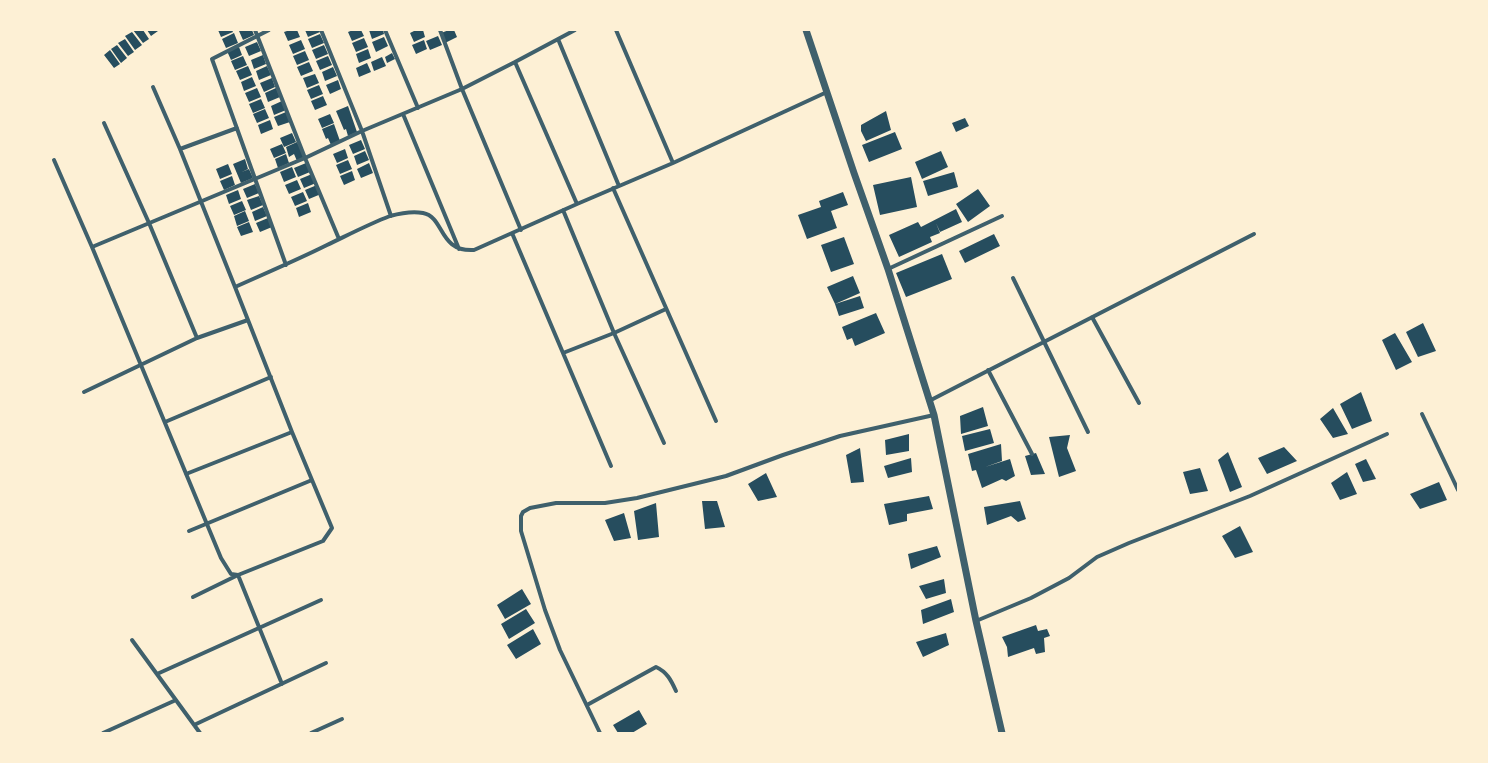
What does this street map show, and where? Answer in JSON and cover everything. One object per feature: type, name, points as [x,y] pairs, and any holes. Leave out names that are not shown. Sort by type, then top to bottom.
[{"type":"street","points":[[255,30],[305,158],[339,239]]},
{"type":"street","points":[[268,30],[212,59],[286,265]]},
{"type":"street","points":[[321,30],[362,131],[391,216]]},
{"type":"street","points":[[385,30],[418,108]]},
{"type":"street","points":[[440,30],[462,89],[521,230]]},
{"type":"street","points":[[92,247],[305,158],[362,131],[462,89],[575,30]]},
{"type":"street","points":[[616,30],[673,163]]},
{"type":"street","points":[[806,30],[888,269],[934,416],[976,621],[1002,733]]},
{"type":"street","points":[[558,39],[619,186]]},
{"type":"street","points":[[515,62],[577,204]]},
{"type":"street","points":[[154,87],[332,528],[323,541],[238,575],[193,597]]},
{"type":"street","points":[[235,287],[391,216],[412,212],[425,213],[435,220],[454,247],[463,250],[474,250],[673,163],[827,92]]},
{"type":"street","points":[[403,114],[459,249]]},
{"type":"street","points":[[104,123],[149,223],[196,338]]},
{"type":"street","points":[[180,149],[237,128]]},
{"type":"street","points":[[54,160],[224,563],[231,574],[238,575]]},
{"type":"street","points":[[613,188],[716,421]]},
{"type":"street","points":[[563,210],[614,333],[664,443]]},
{"type":"street","points":[[888,269],[1002,216]]},
{"type":"street","points":[[512,233],[611,466]]},
{"type":"street","points":[[929,401],[1254,234]]},
{"type":"street","points":[[1013,278],[1088,432]]},
{"type":"street","points":[[563,353],[614,333],[666,309]]},
{"type":"street","points":[[1092,318],[1139,403]]},
{"type":"street","points":[[84,392],[196,338],[248,320]]},
{"type":"street","points":[[988,370],[1032,454]]},
{"type":"street","points":[[165,422],[271,377]]},
{"type":"street","points":[[1422,414],[1458,490]]},
{"type":"street","points":[[600,733],[560,650],[545,610],[521,531],[521,516],[523,512],[530,508],[556,503],[605,503],[637,498],[726,476],[840,436],[934,416]]},
{"type":"street","points":[[186,474],[292,432]]},
{"type":"street","points":[[976,621],[1031,598],[1069,578],[1097,557],[1128,543],[1250,496],[1387,434]]},
{"type":"street","points":[[189,531],[312,480]]},
{"type":"street","points":[[238,575],[282,684]]},
{"type":"street","points":[[157,674],[321,600]]},
{"type":"street","points":[[132,640],[200,733]]},
{"type":"street","points":[[194,725],[326,663]]},
{"type":"street","points":[[587,705],[656,667],[669,675],[676,690]]},
{"type":"street","points":[[103,733],[176,700]]},
{"type":"street","points":[[311,733],[342,720]]},
{"type":"building","points":[[133,30],[143,30],[149,39],[143,43]]},
{"type":"building","points":[[147,30],[157,30],[158,31],[151,36]]},
{"type":"building","points":[[218,30],[232,30],[233,32],[221,37]]},
{"type":"building","points":[[252,30],[254,35],[243,40],[239,31]]},
{"type":"building","points":[[297,30],[300,37],[288,41],[284,32]]},
{"type":"building","points":[[305,30],[319,30],[320,32],[308,37]]},
{"type":"building","points":[[353,30],[361,30],[364,36],[352,41],[348,32]]},
{"type":"building","points":[[369,30],[383,30],[384,34],[372,39]]},
{"type":"building","points":[[416,30],[423,30],[425,37],[414,42],[410,33]]},
{"type":"building","points":[[454,30],[457,37],[445,43],[441,33]]},
{"type":"building","points":[[132,32],[142,45],[135,50],[125,36]]},
{"type":"building","points":[[234,33],[238,43],[226,48],[222,39]]},
{"type":"building","points":[[320,34],[324,43],[312,48],[308,39]]},
{"type":"building","points":[[438,36],[442,45],[430,50],[426,41]]},
{"type":"building","points":[[384,37],[388,46],[376,52],[372,42]]},
{"type":"building","points":[[364,38],[368,47],[356,52],[352,43]]},
{"type":"building","points":[[125,39],[134,52],[128,56],[118,43]]},
{"type":"building","points":[[301,40],[305,49],[293,54],[289,45]]},
{"type":"building","points":[[424,40],[427,49],[416,54],[412,45]]},
{"type":"building","points":[[257,42],[261,51],[249,56],[245,47]]},
{"type":"building","points":[[117,45],[127,58],[121,63],[111,49]]},
{"type":"building","points":[[324,45],[328,54],[316,59],[312,50]]},
{"type":"building","points":[[239,47],[242,55],[231,60],[227,51]]},
{"type":"building","points":[[368,49],[371,58],[359,63],[356,54]]},
{"type":"building","points":[[110,50],[120,64],[114,68],[104,55]]},
{"type":"building","points":[[305,51],[309,60],[297,65],[293,56]]},
{"type":"building","points":[[392,53],[395,59],[387,63],[385,57]]},
{"type":"building","points":[[263,55],[266,64],[254,69],[251,60]]},
{"type":"building","points":[[243,56],[247,65],[235,70],[231,61]]},
{"type":"building","points":[[328,56],[332,65],[320,70],[316,61]]},
{"type":"building","points":[[382,57],[386,66],[374,71],[371,62]]},
{"type":"building","points":[[309,62],[313,71],[301,76],[297,67]]},
{"type":"building","points":[[367,63],[371,72],[359,77],[356,68]]},
{"type":"building","points":[[248,66],[252,75],[240,80],[236,71]]},
{"type":"building","points":[[267,66],[271,75],[259,80],[256,71]]},
{"type":"building","points":[[333,67],[337,76],[325,81],[322,72]]},
{"type":"building","points":[[315,74],[319,83],[307,88],[303,78]]},
{"type":"building","points":[[252,77],[256,86],[244,91],[241,82]]},
{"type":"building","points":[[272,78],[275,87],[264,92],[260,83]]},
{"type":"building","points":[[338,80],[341,89],[330,94],[326,85]]},
{"type":"building","points":[[319,85],[323,94],[311,99],[307,90]]},
{"type":"building","points":[[257,88],[261,97],[249,102],[245,93]]},
{"type":"building","points":[[276,88],[280,97],[268,102],[265,93]]},
{"type":"building","points":[[323,96],[327,105],[315,110],[311,101]]},
{"type":"building","points":[[261,99],[265,108],[253,113],[249,104]]},
{"type":"building","points":[[282,101],[286,110],[274,115],[271,106]]},
{"type":"building","points":[[348,106],[357,132],[348,136],[346,129],[344,130],[336,111]]},
{"type":"building","points":[[265,109],[269,118],[257,123],[253,114]]},
{"type":"building","points":[[886,111],[891,130],[866,141],[861,131],[861,125]]},
{"type":"building","points":[[286,112],[290,122],[278,126],[274,117]]},
{"type":"building","points":[[330,114],[334,123],[322,128],[318,119]]},
{"type":"building","points":[[965,118],[969,126],[956,132],[952,123]]},
{"type":"building","points":[[270,120],[273,129],[261,134],[258,125]]},
{"type":"building","points":[[334,124],[340,141],[331,145],[328,138],[326,139],[322,129]]},
{"type":"building","points":[[895,132],[902,149],[869,162],[862,145]]},
{"type":"building","points":[[292,133],[296,142],[284,147],[280,138]]},
{"type":"building","points":[[361,140],[365,149],[353,154],[349,145]]},
{"type":"building","points":[[297,142],[305,158],[297,161],[294,154],[289,157],[286,147]]},
{"type":"building","points":[[282,144],[286,153],[274,158],[270,149]]},
{"type":"building","points":[[345,149],[348,158],[337,163],[333,154]]},
{"type":"building","points":[[365,151],[369,160],[357,165],[354,156]]},
{"type":"building","points":[[941,151],[948,167],[922,179],[915,162]]},
{"type":"building","points":[[286,154],[289,163],[278,168],[275,159]]},
{"type":"building","points":[[245,159],[248,169],[242,172],[249,169],[253,178],[241,183],[233,164]]},
{"type":"building","points":[[348,160],[352,169],[340,174],[336,165]]},
{"type":"building","points":[[306,163],[310,172],[298,177],[294,168]]},
{"type":"building","points":[[369,163],[373,173],[361,178],[357,169]]},
{"type":"building","points":[[228,164],[232,174],[220,179],[216,169]]},
{"type":"building","points":[[292,167],[296,177],[284,182],[280,172]]},
{"type":"building","points":[[352,171],[355,180],[344,185],[340,176]]},
{"type":"building","points":[[954,172],[958,187],[928,196],[923,181]]},
{"type":"building","points":[[312,174],[316,183],[304,188],[300,179]]},
{"type":"building","points":[[232,176],[235,185],[224,190],[220,181]]},
{"type":"building","points":[[911,177],[917,207],[880,215],[873,185]]},
{"type":"building","points":[[297,180],[301,189],[289,194],[285,185]]},
{"type":"building","points":[[255,184],[259,193],[247,198],[243,189]]},
{"type":"building","points":[[317,185],[321,194],[309,199],[305,190]]},
{"type":"building","points":[[978,189],[990,206],[968,222],[956,204]]},
{"type":"building","points":[[238,190],[241,199],[229,204],[226,195]]},
{"type":"building","points":[[303,192],[307,201],[295,206],[291,197]]},
{"type":"building","points":[[843,192],[848,205],[831,211],[837,228],[807,239],[798,215],[821,207],[819,201]]},
{"type":"building","points":[[259,196],[263,205],[251,210],[247,200]]},
{"type":"building","points":[[242,201],[246,210],[234,215],[230,206]]},
{"type":"building","points":[[308,203],[311,212],[299,217],[296,208]]},
{"type":"building","points":[[263,207],[267,216],[255,221],[252,212]]},
{"type":"building","points":[[956,209],[962,222],[940,232],[936,223],[940,233],[930,237],[932,242],[899,257],[889,235],[918,222],[921,227]]},
{"type":"building","points":[[245,211],[249,221],[237,226],[234,216]]},
{"type":"building","points":[[268,218],[272,227],[260,232],[256,223]]},
{"type":"building","points":[[249,222],[253,232],[241,236],[237,227]]},
{"type":"building","points":[[994,234],[1000,246],[965,263],[959,251]]},
{"type":"building","points":[[844,237],[854,264],[831,272],[821,245]]},
{"type":"building","points":[[942,254],[952,279],[906,297],[896,273]]},
{"type":"building","points":[[853,276],[860,293],[835,304],[827,287]]},
{"type":"building","points":[[860,296],[864,308],[839,316],[835,304]]},
{"type":"building","points":[[876,313],[885,333],[855,346],[852,338],[847,340],[842,327]]},
{"type":"building","points":[[1423,323],[1436,351],[1418,357],[1406,332]]},
{"type":"building","points":[[1395,333],[1412,362],[1396,370],[1382,340]]},
{"type":"building","points":[[1361,392],[1372,421],[1352,429],[1340,404]]},
{"type":"building","points":[[983,407],[988,426],[961,434],[960,416]]},
{"type":"building","points":[[1333,408],[1348,434],[1333,438],[1320,419]]},
{"type":"building","points":[[990,429],[994,443],[965,451],[962,436]]},
{"type":"building","points":[[909,434],[909,451],[886,455],[885,440]]},
{"type":"building","points":[[1070,435],[1067,448],[1076,471],[1059,477],[1049,437]]},
{"type":"building","points":[[1001,444],[1002,461],[985,467],[1010,459],[1015,476],[1006,481],[1002,479],[982,488],[976,470],[972,471],[968,454]]},
{"type":"building","points":[[1284,447],[1297,461],[1267,474],[1258,458]]},
{"type":"building","points":[[860,448],[864,482],[851,483],[846,455]]},
{"type":"building","points":[[1228,452],[1242,487],[1230,492],[1218,460]]},
{"type":"building","points":[[1036,453],[1045,474],[1031,475],[1025,456]]},
{"type":"building","points":[[911,458],[912,472],[888,478],[884,466]]},
{"type":"building","points":[[1366,459],[1376,479],[1363,482],[1355,464]]},
{"type":"building","points":[[1200,468],[1208,491],[1190,494],[1183,472]]},
{"type":"building","points":[[1347,472],[1357,494],[1340,500],[1331,483]]},
{"type":"building","points":[[766,473],[777,497],[758,501],[748,484]]},
{"type":"building","points":[[1439,482],[1447,500],[1420,509],[1410,494]]},
{"type":"building","points":[[929,496],[933,509],[907,514],[907,521],[889,525],[884,504]]},
{"type":"building","points":[[702,501],[717,501],[725,527],[705,529]]},
{"type":"building","points":[[1020,501],[1026,519],[1018,522],[1011,516],[987,525],[984,507]]},
{"type":"building","points":[[656,503],[659,537],[638,540],[634,511]]},
{"type":"building","points":[[624,513],[631,538],[614,541],[605,520]]},
{"type":"building","points":[[1240,526],[1253,552],[1235,558],[1222,536]]},
{"type":"building","points":[[937,546],[941,557],[911,569],[908,554]]},
{"type":"building","points":[[944,579],[946,593],[926,599],[919,586]]},
{"type":"building","points":[[522,589],[531,604],[505,619],[497,605]]},
{"type":"building","points":[[951,599],[954,612],[923,624],[921,610]]},
{"type":"building","points":[[526,609],[535,623],[509,639],[501,624]]},
{"type":"building","points":[[1036,625],[1038,631],[1047,629],[1050,636],[1044,638],[1045,652],[1036,654],[1034,648],[1008,657],[1007,647],[1002,637]]},
{"type":"building","points":[[533,629],[541,644],[516,659],[507,645]]},
{"type":"building","points":[[946,633],[949,645],[923,657],[916,642]]},
{"type":"building","points":[[639,710],[647,724],[632,733],[618,733],[613,725]]}]
